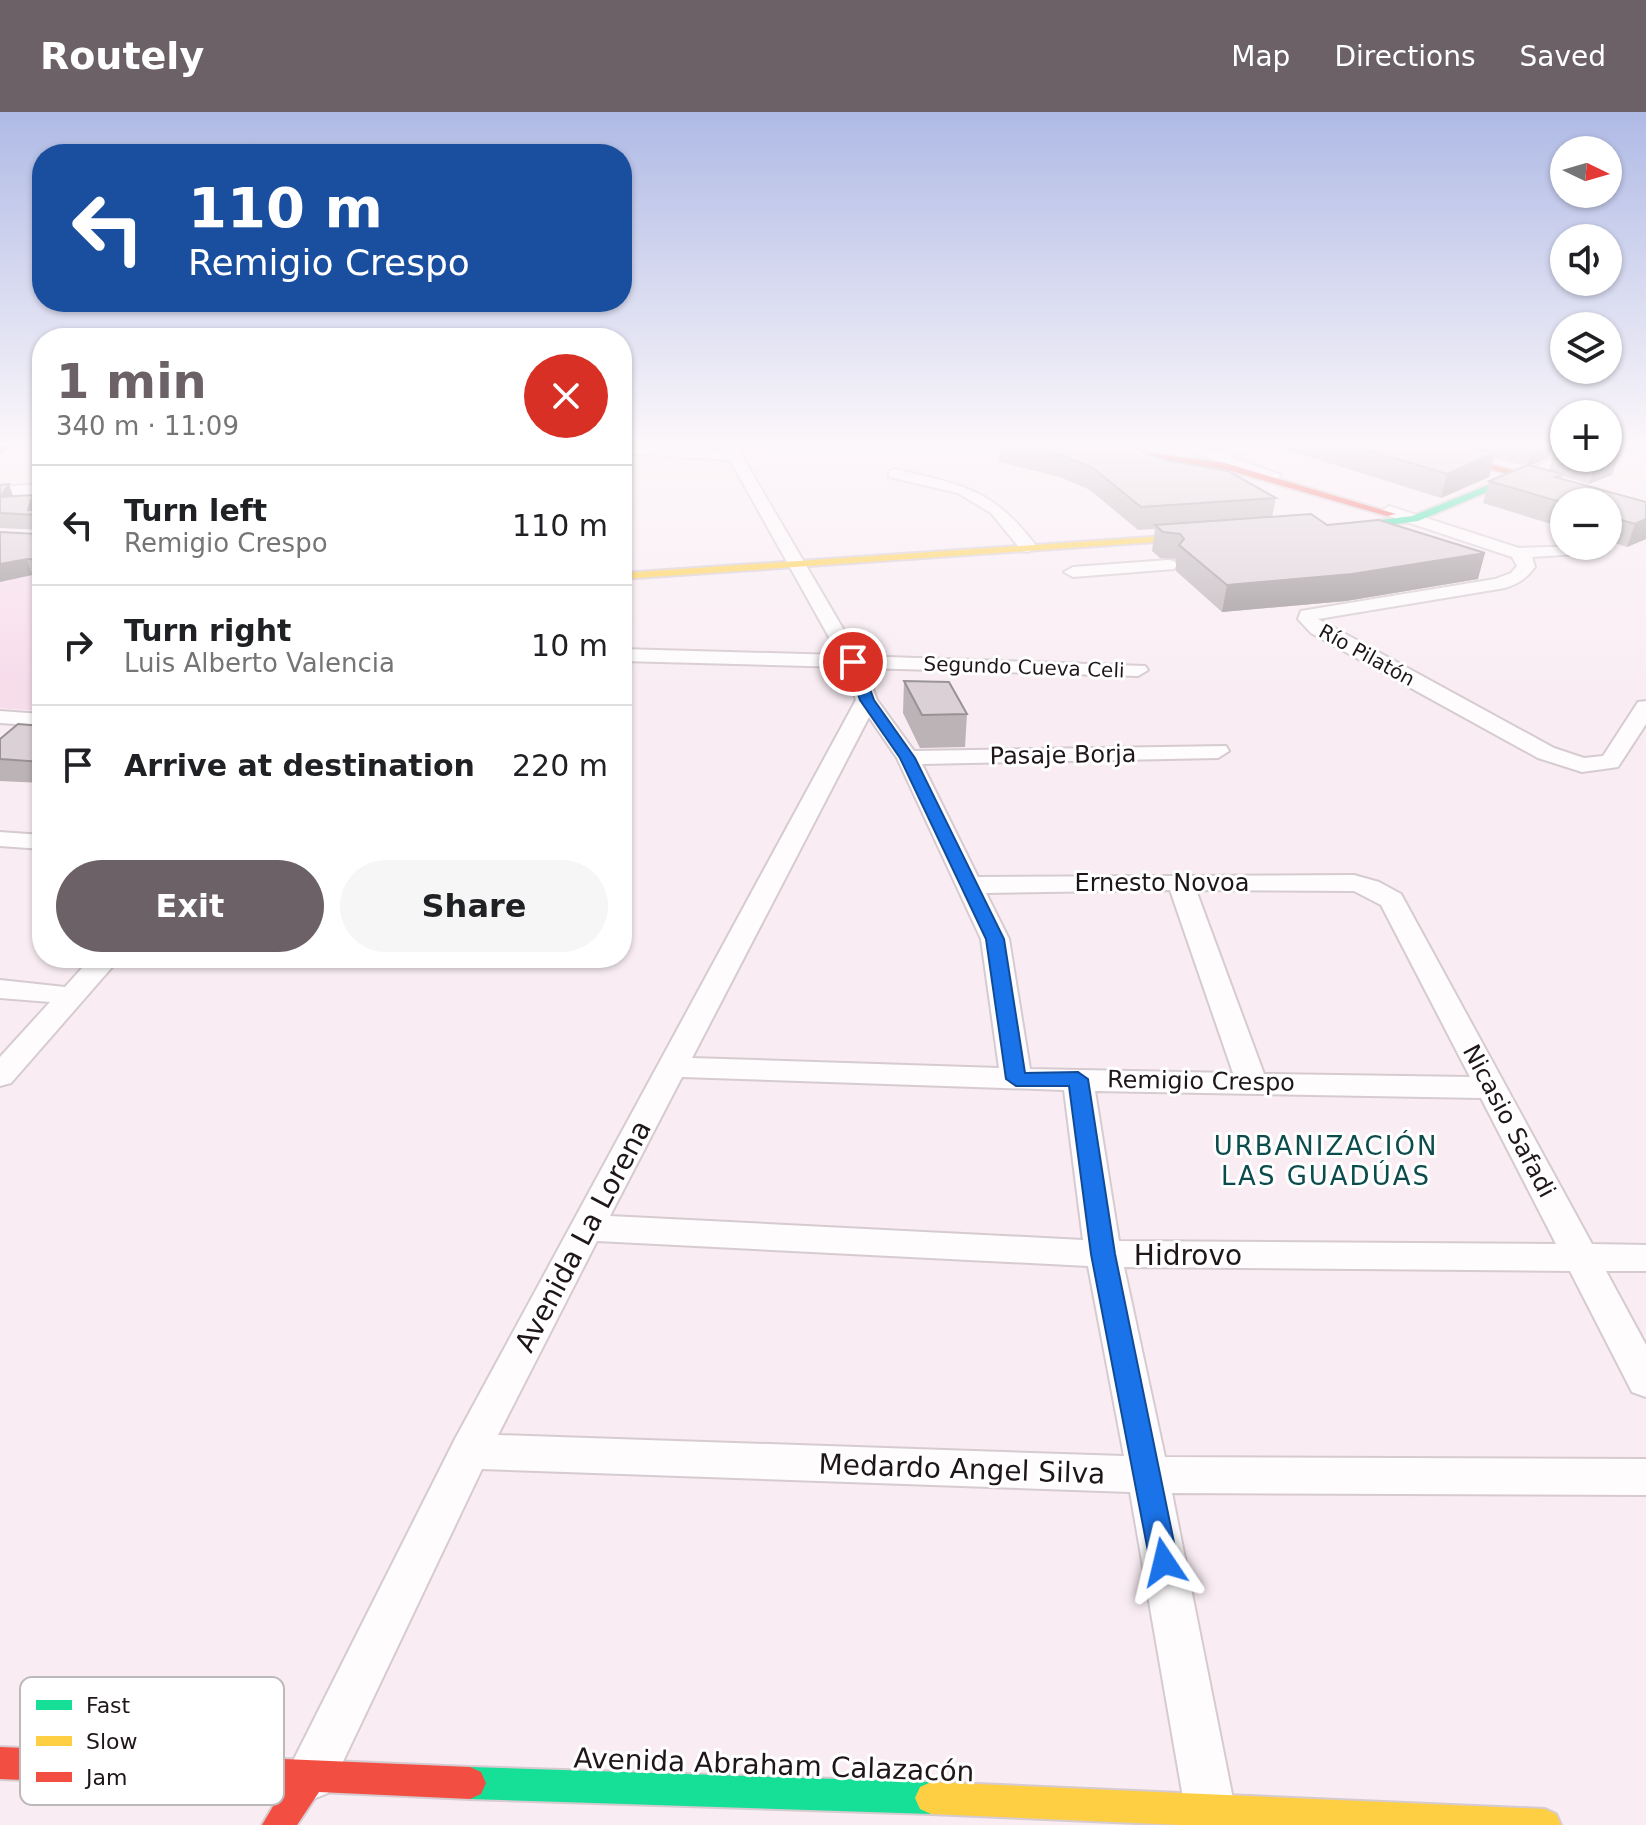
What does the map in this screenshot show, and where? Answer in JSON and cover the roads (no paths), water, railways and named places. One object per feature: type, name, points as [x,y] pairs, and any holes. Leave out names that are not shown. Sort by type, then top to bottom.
[{"type":"main road","points":[[1324,526],[1322,528],[1343,526]]},
{"type":"main road","points":[[632,574],[1231,535]]},
{"type":"main road","name":"Avenida Abraham Calazacón","points":[[0,1763],[20,1765]]},
{"type":"main road","name":"Avenida Abraham Calazacón","points":[[284,1791],[309,1794],[781,1792],[1545,1825]]},
{"type":"main road","name":"Avenida La Lorena","points":[[278,1825],[309,1794]]},
{"type":"street","points":[[777,526],[853,662],[867,700],[908,758],[995,939],[1016,1079]]},
{"type":"street","points":[[1010,526],[1028,547]]},
{"type":"street","points":[[1435,526],[1518,553],[1550,551]]},
{"type":"street","name":"Río Pilatón","points":[[1518,553],[1525,559],[1526,567],[1517,577],[1499,584],[1318,611],[1308,615],[1307,619],[1318,629],[1546,753],[1582,765],[1610,762],[1646,707]]},
{"type":"street","points":[[1073,572],[1168,565]]},
{"type":"street","name":"Segundo Cueva Celi","points":[[632,655],[1138,670]]},
{"type":"street","name":"Avenida La Lorena","points":[[309,1794],[361,1668],[469,1451],[867,700]]},
{"type":"street","points":[[0,717],[32,719]]},
{"type":"street","name":"Pasaje Borja","points":[[908,758],[1218,751]]},
{"type":"street","points":[[0,839],[32,841]]},
{"type":"street","points":[[1180,882],[1251,1081]]},
{"type":"street","name":"Ernesto Novoa","points":[[970,885],[1354,883]]},
{"type":"street","name":"Nicasio Safadi","points":[[1354,883],[1370,887],[1392,900],[1646,1381]]},
{"type":"street","points":[[0,1076],[97,968]]},
{"type":"street","points":[[0,989],[72,996]]},
{"type":"street","name":"Remigio Crespo","points":[[672,1067],[1016,1079],[1251,1081],[1491,1088]]},
{"type":"street","points":[[1078,1079],[1103,1254],[1210,1809]]},
{"type":"street","name":"Hidrovo","points":[[587,1228],[1103,1254],[1646,1258]]},
{"type":"street","name":"Medardo Angel Silva","points":[[469,1451],[1148,1475],[1646,1477]]},
{"type":"district","name":"URBANIZACIÓN LAS GUADÚAS","points":[[1326,1161]]}]
